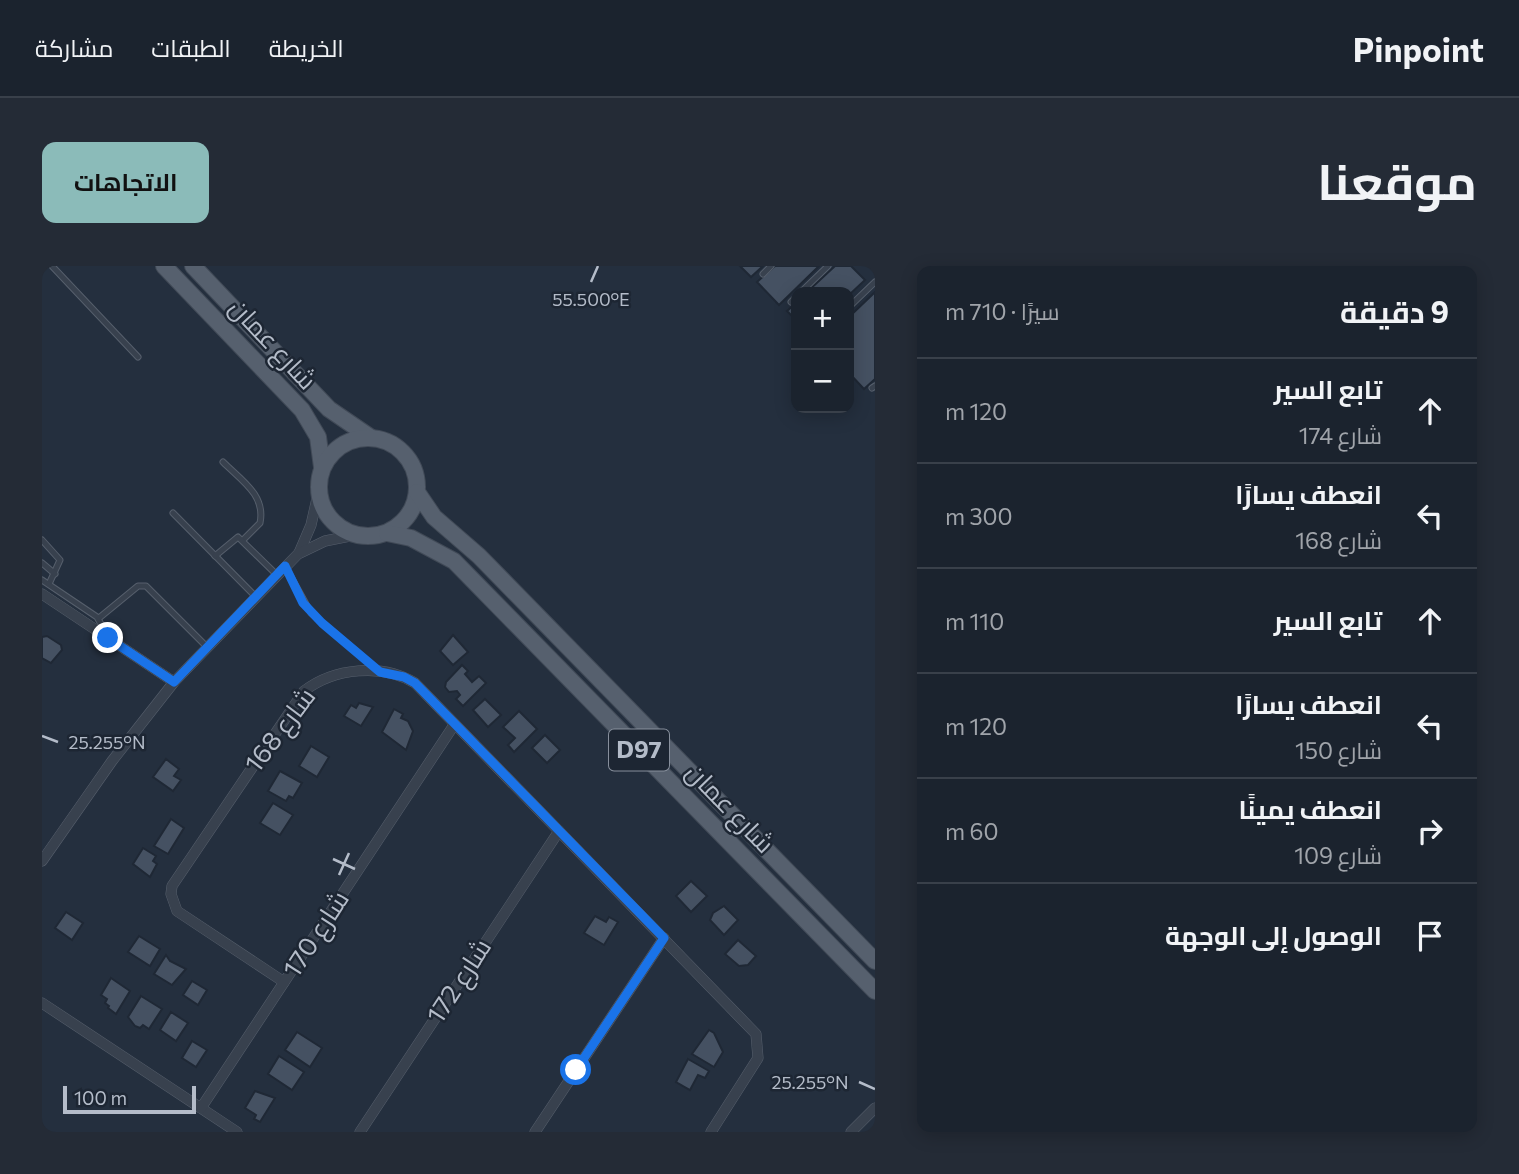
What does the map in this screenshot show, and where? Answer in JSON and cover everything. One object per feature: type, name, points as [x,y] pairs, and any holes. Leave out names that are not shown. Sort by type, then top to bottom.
[{"type":"main road","name":"شارع عمان","points":[[164,266],[302,410],[318,437],[322,467]]},
{"type":"main road","name":"شارع عمان","points":[[193,266],[329,409],[370,438]]},
{"type":"main road","points":[[370,438],[395,446],[405,454],[417,478],[417,492],[408,516],[387,533],[371,537],[355,535],[330,520],[318,494],[322,467],[341,445],[370,438]]},
{"type":"main road","name":"شارع عمان","points":[[417,492],[445,527],[484,562],[875,961]]},
{"type":"main road","name":"شارع عمان","points":[[387,533],[423,542],[454,561],[875,991]]},
{"type":"street","points":[[298,554],[311,525],[318,494]]},
{"type":"street","points":[[42,861],[111,761],[174,682],[276,575],[298,554],[325,541],[355,535]]},
{"type":"street","points":[[42,594],[174,682]]},
{"type":"street","name":"شارع 168","points":[[284,982],[177,911],[171,894],[172,886],[304,691],[333,674],[380,672],[404,677],[415,683],[756,1034],[758,1058],[711,1132]]},
{"type":"street","name":"شارع 170","points":[[201,1108],[454,725]]},
{"type":"street","name":"شارع 172","points":[[360,1132],[559,831]]},
{"type":"street","points":[[535,1132],[664,938]]},
{"type":"street","points":[[42,1003],[237,1132]]},
{"type":"street","points":[[851,1132],[875,1108]]},
{"type":"lane","points":[[52,266],[138,357]]},
{"type":"lane","points":[[763,274],[771,266]]},
{"type":"lane","points":[[806,287],[828,266]]},
{"type":"lane","points":[[854,302],[875,282]]},
{"type":"lane","points":[[223,462],[254,493],[260,503],[260,523],[243,540]]},
{"type":"lane","points":[[173,513],[256,597]]},
{"type":"lane","points":[[215,555],[233,538],[243,540],[276,575]]},
{"type":"lane","points":[[42,540],[60,560],[49,584]]},
{"type":"lane","points":[[42,563],[55,574]]},
{"type":"lane","points":[[285,566],[311,613],[380,672]]},
{"type":"lane","points":[[42,580],[99,618],[108,638]]},
{"type":"lane","points":[[99,618],[138,586],[146,586],[207,647]]},
{"type":"building","points":[[740,266],[763,266],[751,277]]},
{"type":"building","points":[[775,266],[819,266],[797,287],[791,287],[791,293],[779,305],[757,282]]},
{"type":"building","points":[[835,266],[851,266],[865,280],[854,290],[854,287],[812,287]]},
{"type":"building","points":[[875,292],[875,379],[864,389],[854,378],[854,312]]},
{"type":"building","points":[[453,635],[468,652],[453,665],[440,651]]},
{"type":"building","points":[[47,636],[61,645],[62,650],[51,663],[42,658],[42,637]]},
{"type":"building","points":[[462,665],[468,671],[465,674],[472,682],[479,676],[486,683],[463,706],[456,699],[460,695],[457,691],[449,692],[445,687],[446,682]]},
{"type":"building","points":[[485,699],[501,715],[488,727],[473,710]]},
{"type":"building","points":[[359,703],[373,707],[361,726],[344,716],[351,705],[356,708]]},
{"type":"building","points":[[394,709],[403,714],[401,718],[408,721],[413,731],[406,750],[382,732]]},
{"type":"building","points":[[519,711],[537,729],[514,752],[508,745],[515,738],[503,727]]},
{"type":"building","points":[[545,735],[560,750],[547,763],[532,748]]},
{"type":"building","points":[[311,746],[329,757],[317,777],[299,766]]},
{"type":"building","points":[[166,759],[179,769],[174,776],[181,780],[173,791],[153,777]]},
{"type":"building","points":[[280,771],[302,783],[293,798],[289,796],[286,801],[268,791]]},
{"type":"building","points":[[273,803],[293,815],[280,835],[260,823]]},
{"type":"building","points":[[171,819],[184,828],[168,854],[154,846]]},
{"type":"building","points":[[143,848],[156,856],[153,861],[157,864],[150,877],[133,864]]},
{"type":"building","points":[[691,881],[707,896],[691,912],[676,896]]},
{"type":"building","points":[[724,906],[738,920],[724,935],[710,920],[713,913]]},
{"type":"building","points":[[66,912],[83,923],[72,940],[55,928]]},
{"type":"building","points":[[595,916],[606,922],[609,917],[618,922],[604,945],[584,933]]},
{"type":"building","points":[[139,936],[160,949],[150,966],[128,952]]},
{"type":"building","points":[[738,940],[756,956],[748,965],[739,966],[725,954]]},
{"type":"building","points":[[166,955],[170,961],[186,969],[172,985],[154,974]]},
{"type":"building","points":[[111,978],[130,991],[116,1014],[108,1008],[105,1003],[107,999],[101,995]]},
{"type":"building","points":[[192,981],[207,990],[198,1005],[183,995]]},
{"type":"building","points":[[141,996],[162,1009],[149,1029],[143,1025],[140,1028],[135,1026],[128,1017]]},
{"type":"building","points":[[171,1012],[188,1023],[176,1041],[160,1030]]},
{"type":"building","points":[[709,1030],[714,1033],[723,1052],[714,1067],[692,1054]]},
{"type":"building","points":[[297,1032],[322,1048],[310,1067],[285,1050]]},
{"type":"building","points":[[192,1041],[207,1050],[196,1067],[182,1058]]},
{"type":"building","points":[[279,1056],[304,1072],[292,1090],[268,1074]]},
{"type":"building","points":[[688,1059],[709,1071],[705,1078],[698,1075],[690,1090],[676,1082]]},
{"type":"building","points":[[255,1091],[275,1098],[260,1122],[254,1119],[256,1115],[245,1108]]},
{"type":"route","points":[[108,638],[174,682],[285,566],[303,603],[322,623],[380,672],[392,673],[415,683],[664,938],[576,1070]]}]
